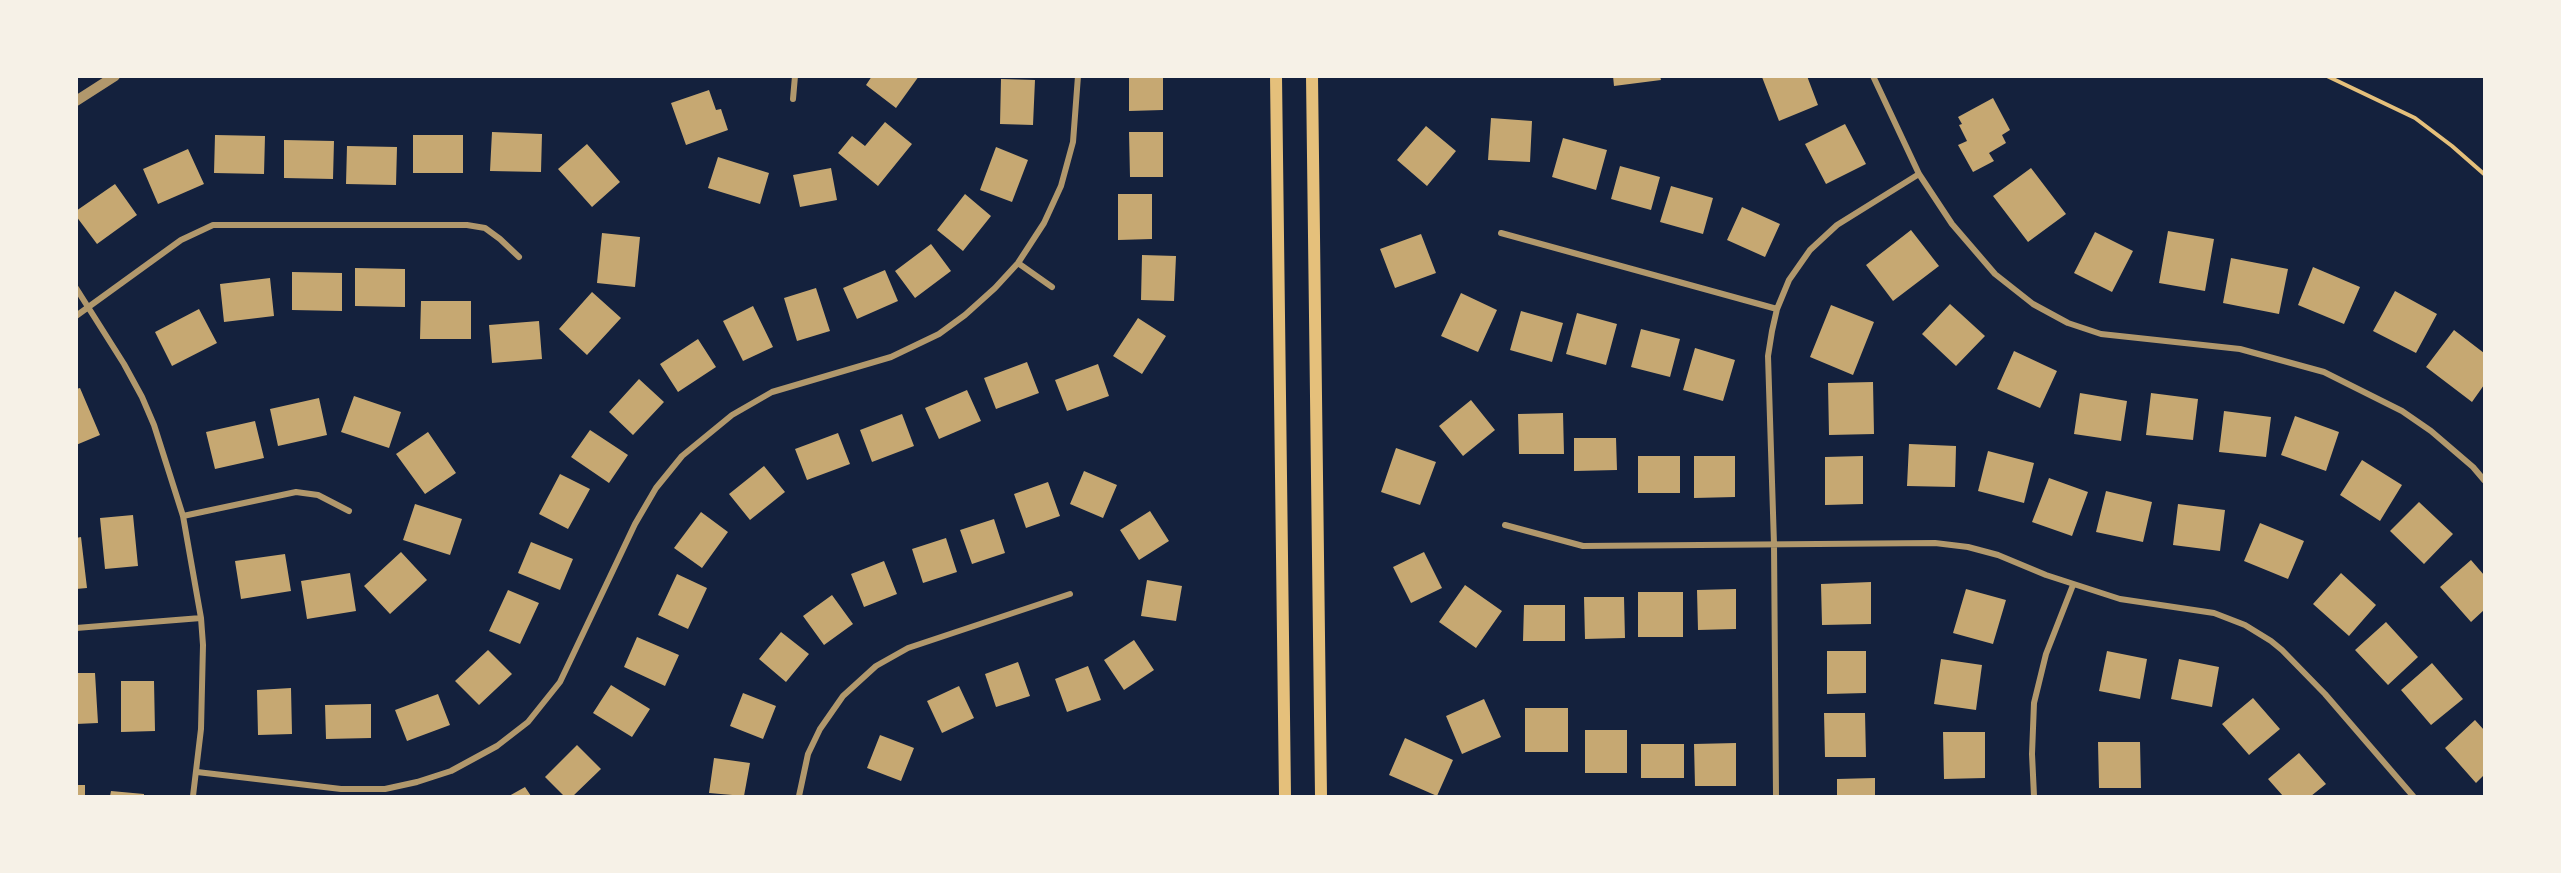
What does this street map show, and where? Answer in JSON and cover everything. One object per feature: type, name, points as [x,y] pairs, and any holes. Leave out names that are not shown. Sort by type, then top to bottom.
[{"type":"main road","points":[[1276,76],[1285,796]]},
{"type":"main road","points":[[1312,76],[1321,796]]},
{"type":"street","points":[[76,101],[115,76]]},
{"type":"street","points":[[793,99],[795,76]]},
{"type":"street","points":[[197,772],[340,789],[385,789],[417,783],[451,771],[497,746],[528,722],[560,682],[635,524],[656,488],[682,456],[732,415],[772,392],[891,357],[939,334],[965,315],[1018,264],[1044,223],[1061,186],[1073,142],[1078,76]]},
{"type":"street","points":[[1873,76],[1919,174],[1952,224],[1995,274],[2033,304],[2059,318],[2101,334],[2240,349],[2324,372],[2403,411],[2440,438],[2473,467],[2484,480]]},
{"type":"street","points":[[1776,796],[1774,544],[1768,356],[1777,309],[1798,265],[1823,237],[1837,225],[1919,174]]},
{"type":"street","points":[[76,316],[181,240],[201,230],[222,224],[467,225],[485,228],[519,257]]},
{"type":"street","points":[[1502,233],[1777,309]]},
{"type":"street","points":[[1018,264],[1052,287]]},
{"type":"street","points":[[76,288],[142,397],[154,425],[183,516],[201,618],[201,729],[193,796]]},
{"type":"street","points":[[183,516],[296,492],[318,495],[349,511]]},
{"type":"street","points":[[1505,525],[1582,546],[1903,541],[1968,547],[1998,555],[2073,585],[2120,599],[2214,613],[2245,625],[2271,641],[2325,694],[2413,796]]},
{"type":"street","points":[[2034,796],[2032,754],[2034,703],[2046,654],[2073,585]]},
{"type":"street","points":[[799,796],[808,754],[820,729],[843,696],[876,666],[908,648],[1071,594]]},
{"type":"street","points":[[76,628],[201,618]]},
{"type":"path","points":[[2327,76],[2415,118],[2484,174]]},
{"type":"building","points":[[872,76],[919,76],[896,108],[866,85]]},
{"type":"building","points":[[1129,76],[1163,76],[1163,110],[1129,111]]},
{"type":"building","points":[[1613,76],[1660,76],[1661,80],[1614,86]]},
{"type":"building","points":[[1807,76],[1818,105],[1779,121],[1762,77]]},
{"type":"building","points":[[1001,79],[1035,80],[1033,125],[1000,124]]},
{"type":"building","points":[[709,90],[716,110],[721,109],[728,130],[686,145],[671,103]]},
{"type":"building","points":[[1993,98],[2010,130],[2002,135],[2006,143],[1989,153],[1994,161],[1973,172],[1958,145],[1967,141],[1959,125],[1962,124],[1958,117]]},
{"type":"building","points":[[1491,118],[1532,121],[1530,162],[1488,160]]},
{"type":"building","points":[[885,122],[912,144],[878,186],[838,153],[852,136],[865,146]]},
{"type":"building","points":[[1845,124],[1866,164],[1826,184],[1805,144]]},
{"type":"building","points":[[1426,126],[1456,151],[1427,186],[1397,160]]},
{"type":"building","points":[[492,132],[542,134],[541,172],[490,171]]},
{"type":"building","points":[[1129,132],[1163,132],[1163,177],[1130,177]]},
{"type":"building","points":[[215,135],[265,136],[264,174],[214,173]]},
{"type":"building","points":[[413,135],[463,135],[463,173],[413,173]]},
{"type":"building","points":[[1563,138],[1607,150],[1596,190],[1552,177]]},
{"type":"building","points":[[284,140],[334,141],[333,179],[284,178]]},
{"type":"building","points":[[587,144],[620,182],[592,207],[558,169]]},
{"type":"building","points":[[347,146],[397,147],[396,185],[346,184]]},
{"type":"building","points":[[996,147],[1028,160],[1012,202],[980,190]]},
{"type":"building","points":[[188,149],[204,184],[158,204],[143,169]]},
{"type":"building","points":[[718,157],[769,173],[760,204],[708,188]]},
{"type":"building","points":[[1620,166],[1660,177],[1651,210],[1611,199]]},
{"type":"building","points":[[831,168],[837,200],[800,207],[793,175]]},
{"type":"building","points":[[2031,168],[2066,214],[2028,242],[1993,196]]},
{"type":"building","points":[[115,184],[137,215],[97,244],[76,216],[76,211]]},
{"type":"building","points":[[1671,186],[1713,198],[1703,234],[1660,222]]},
{"type":"building","points":[[965,194],[991,216],[963,251],[937,230]]},
{"type":"building","points":[[1118,194],[1152,194],[1152,239],[1118,240]]},
{"type":"building","points":[[1742,207],[1780,224],[1765,257],[1727,240]]},
{"type":"building","points":[[1911,230],[1939,266],[1893,301],[1866,265]]},
{"type":"building","points":[[2168,231],[2214,239],[2205,291],[2159,283]]},
{"type":"building","points":[[2095,232],[2133,251],[2112,292],[2074,273]]},
{"type":"building","points":[[602,233],[640,237],[635,287],[597,283]]},
{"type":"building","points":[[1421,234],[1436,273],[1395,288],[1380,249]]},
{"type":"building","points":[[931,244],[951,271],[915,298],[895,271]]},
{"type":"building","points":[[1142,255],[1176,256],[1174,301],[1141,300]]},
{"type":"building","points":[[2231,258],[2288,269],[2279,314],[2223,303]]},
{"type":"building","points":[[2313,267],[2360,287],[2344,324],[2298,305]]},
{"type":"building","points":[[355,268],[405,269],[405,307],[355,306]]},
{"type":"building","points":[[885,270],[898,301],[857,319],[843,288]]},
{"type":"building","points":[[292,272],[342,273],[342,311],[292,310]]},
{"type":"building","points":[[270,278],[274,316],[224,322],[220,284]]},
{"type":"building","points":[[816,288],[830,331],[797,341],[784,298]]},
{"type":"building","points":[[2395,291],[2437,314],[2416,353],[2373,331]]},
{"type":"building","points":[[592,292],[621,318],[587,355],[559,329]]},
{"type":"building","points":[[1461,293],[1497,310],[1478,352],[1441,336]]},
{"type":"building","points":[[421,301],[471,301],[471,339],[420,339]]},
{"type":"building","points":[[1950,304],[1985,336],[1956,366],[1922,334]]},
{"type":"building","points":[[1831,305],[1874,322],[1853,375],[1810,357]]},
{"type":"building","points":[[753,306],[773,347],[743,361],[723,321]]},
{"type":"building","points":[[199,309],[217,343],[172,366],[155,332]]},
{"type":"building","points":[[1521,311],[1563,323],[1552,362],[1510,350]]},
{"type":"building","points":[[1577,313],[1617,324],[1606,365],[1566,354]]},
{"type":"building","points":[[1138,318],[1166,336],[1142,374],[1113,356]]},
{"type":"building","points":[[539,321],[542,359],[492,363],[489,325]]},
{"type":"building","points":[[1641,329],[1680,339],[1670,377],[1631,367]]},
{"type":"building","points":[[2454,330],[2484,353],[2484,385],[2472,402],[2426,367]]},
{"type":"building","points":[[698,339],[716,367],[678,392],[660,364]]},
{"type":"building","points":[[1695,348],[1735,360],[1723,401],[1683,390]]},
{"type":"building","points":[[2014,351],[2057,371],[2040,408],[1997,389]]},
{"type":"building","points":[[1027,362],[1039,393],[996,409],[984,378]]},
{"type":"building","points":[[1098,364],[1109,396],[1067,411],[1055,380]]},
{"type":"building","points":[[639,379],[664,402],[633,435],[609,412]]},
{"type":"building","points":[[1873,382],[1874,434],[1829,435],[1828,383]]},
{"type":"building","points":[[80,388],[100,435],[76,445],[76,389]]},
{"type":"building","points":[[967,390],[981,421],[939,439],[925,408]]},
{"type":"building","points":[[2080,393],[2127,401],[2121,441],[2074,434]]},
{"type":"building","points":[[2151,393],[2198,399],[2193,440],[2146,435]]},
{"type":"building","points":[[354,396],[401,412],[389,448],[341,432]]},
{"type":"building","points":[[319,398],[327,435],[278,446],[270,409]]},
{"type":"building","points":[[1471,400],[1495,430],[1463,456],[1439,426]]},
{"type":"building","points":[[2224,411],[2271,417],[2266,457],[2219,452]]},
{"type":"building","points":[[1563,413],[1564,454],[1519,454],[1518,414]]},
{"type":"building","points":[[902,414],[914,446],[872,462],[860,430]]},
{"type":"building","points":[[2295,416],[2339,432],[2326,471],[2281,455]]},
{"type":"building","points":[[255,421],[264,458],[215,469],[206,432]]},
{"type":"building","points":[[590,430],[628,455],[609,483],[571,457]]},
{"type":"building","points":[[428,432],[456,473],[425,494],[396,454]]},
{"type":"building","points":[[838,433],[850,464],[807,480],[795,449]]},
{"type":"building","points":[[1574,438],[1616,438],[1617,470],[1574,471]]},
{"type":"building","points":[[1909,444],[1956,446],[1955,487],[1907,486]]},
{"type":"building","points":[[1396,448],[1436,462],[1420,505],[1381,492]]},
{"type":"building","points":[[1988,451],[2034,463],[2024,503],[1978,491]]},
{"type":"building","points":[[1638,456],[1680,456],[1680,493],[1638,493]]},
{"type":"building","points":[[1694,456],[1735,456],[1735,497],[1694,498]]},
{"type":"building","points":[[1863,456],[1863,504],[1825,505],[1825,457]]},
{"type":"building","points":[[2362,460],[2402,485],[2380,521],[2340,495]]},
{"type":"building","points":[[764,466],[785,492],[750,520],[729,494]]},
{"type":"building","points":[[1084,471],[1117,485],[1103,518],[1070,504]]},
{"type":"building","points":[[560,474],[590,489],[568,529],[539,514]]},
{"type":"building","points":[[2049,478],[2088,492],[2072,536],[2032,522]]},
{"type":"building","points":[[1048,482],[1060,516],[1026,528],[1014,494]]},
{"type":"building","points":[[2106,491],[2152,502],[2143,542],[2096,532]]},
{"type":"building","points":[[2419,502],[2453,534],[2424,564],[2390,531]]},
{"type":"building","points":[[415,504],[462,519],[450,555],[403,540]]},
{"type":"building","points":[[2178,504],[2225,510],[2220,551],[2173,545]]},
{"type":"building","points":[[1150,511],[1169,541],[1139,560],[1120,530]]},
{"type":"building","points":[[701,512],[728,532],[702,568],[674,548]]},
{"type":"building","points":[[133,515],[138,566],[105,569],[100,518]]},
{"type":"building","points":[[994,519],[1005,553],[972,564],[960,530]]},
{"type":"building","points":[[2260,523],[2304,541],[2288,579],[2244,561]]},
{"type":"building","points":[[81,537],[87,588],[76,589],[76,538]]},
{"type":"building","points":[[946,538],[957,572],[923,583],[912,549]]},
{"type":"building","points":[[531,542],[573,559],[560,590],[518,573]]},
{"type":"building","points":[[401,552],[427,580],[390,614],[364,586]]},
{"type":"building","points":[[1424,552],[1442,588],[1411,603],[1393,567]]},
{"type":"building","points":[[285,554],[291,591],[241,599],[235,561]]},
{"type":"building","points":[[2471,560],[2484,575],[2484,610],[2471,622],[2440,587]]},
{"type":"building","points":[[884,561],[897,594],[864,607],[851,574]]},
{"type":"building","points":[[350,573],[356,611],[307,619],[301,581]]},
{"type":"building","points":[[2341,573],[2376,605],[2349,636],[2313,604]]},
{"type":"building","points":[[677,574],[707,588],[688,629],[658,615]]},
{"type":"building","points":[[1147,580],[1182,586],[1176,621],[1141,616]]},
{"type":"building","points":[[1871,582],[1871,624],[1822,625],[1821,584]]},
{"type":"building","points":[[1465,585],[1502,611],[1476,648],[1439,622]]},
{"type":"building","points":[[1736,589],[1736,629],[1698,630],[1697,590]]},
{"type":"building","points":[[1966,589],[2006,600],[1993,644],[1953,633]]},
{"type":"building","points":[[508,590],[539,603],[520,644],[489,631]]},
{"type":"building","points":[[1638,592],[1683,592],[1683,637],[1638,637]]},
{"type":"building","points":[[832,595],[853,624],[824,645],[803,616]]},
{"type":"building","points":[[1584,597],[1624,597],[1625,638],[1585,639]]},
{"type":"building","points":[[1524,605],[1565,605],[1565,641],[1523,641]]},
{"type":"building","points":[[2386,622],[2418,657],[2388,685],[2355,650]]},
{"type":"building","points":[[781,632],[809,654],[786,682],[759,659]]},
{"type":"building","points":[[637,637],[679,655],[665,686],[624,667]]},
{"type":"building","points":[[1134,640],[1154,670],[1124,690],[1104,660]]},
{"type":"building","points":[[488,650],[512,674],[479,705],[455,681]]},
{"type":"building","points":[[1827,651],[1866,651],[1866,693],[1827,694]]},
{"type":"building","points":[[2107,651],[2147,659],[2140,699],[2099,691]]},
{"type":"building","points":[[1941,659],[1982,665],[1976,710],[1934,704]]},
{"type":"building","points":[[2179,659],[2219,667],[2212,707],[2171,699]]},
{"type":"building","points":[[1018,662],[1030,696],[996,707],[985,674]]},
{"type":"building","points":[[2432,663],[2463,699],[2431,725],[2401,690]]},
{"type":"building","points":[[1088,666],[1101,700],[1067,712],[1055,679]]},
{"type":"building","points":[[76,673],[95,673],[98,723],[76,724]]},
{"type":"building","points":[[121,681],[154,681],[155,731],[121,732]]},
{"type":"building","points":[[611,685],[650,709],[632,737],[593,713]]},
{"type":"building","points":[[959,686],[974,718],[942,733],[927,701]]},
{"type":"building","points":[[291,688],[292,734],[258,735],[257,690]]},
{"type":"building","points":[[743,693],[776,706],[763,739],[730,726]]},
{"type":"building","points":[[438,694],[450,725],[407,741],[395,710]]},
{"type":"building","points":[[2253,698],[2280,729],[2249,755],[2222,724]]},
{"type":"building","points":[[1484,699],[1501,737],[1462,754],[1446,716]]},
{"type":"building","points":[[371,704],[371,738],[326,739],[325,705]]},
{"type":"building","points":[[1525,708],[1568,708],[1568,752],[1525,752]]},
{"type":"building","points":[[1824,713],[1865,713],[1866,757],[1825,757]]},
{"type":"building","points":[[2475,720],[2484,730],[2484,775],[2476,783],[2445,748]]},
{"type":"building","points":[[1585,730],[1627,730],[1627,773],[1585,773]]},
{"type":"building","points":[[1943,732],[1985,732],[1985,778],[1944,779]]},
{"type":"building","points":[[880,735],[914,748],[901,781],[867,768]]},
{"type":"building","points":[[1405,738],[1453,760],[1437,796],[1389,775]]},
{"type":"building","points":[[2098,742],[2140,742],[2141,788],[2099,788]]},
{"type":"building","points":[[1736,743],[1736,786],[1695,786],[1694,744]]},
{"type":"building","points":[[1641,744],[1684,744],[1684,778],[1641,778]]},
{"type":"building","points":[[577,745],[601,769],[573,796],[564,796],[545,777]]},
{"type":"building","points":[[2299,753],[2326,784],[2311,796],[2283,796],[2268,779]]},
{"type":"building","points":[[714,758],[750,763],[744,796],[709,793]]},
{"type":"building","points":[[1875,778],[1875,796],[1837,796],[1837,779]]},
{"type":"building","points":[[76,785],[85,785],[85,796],[76,796]]},
{"type":"building","points":[[525,787],[531,796],[509,796]]},
{"type":"building","points":[[111,791],[144,794],[144,796],[110,796]]}]
